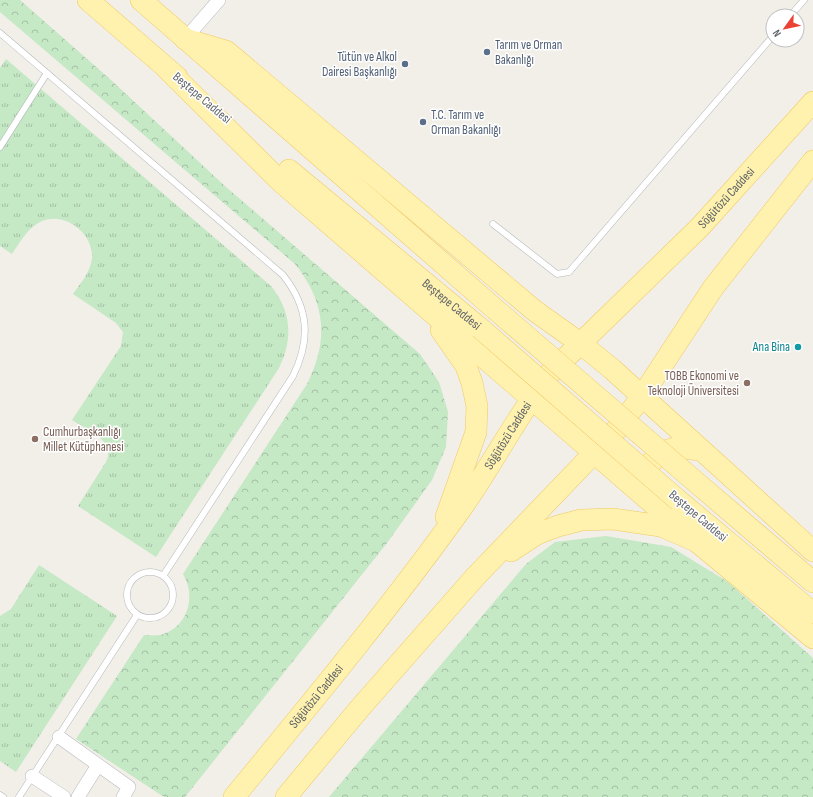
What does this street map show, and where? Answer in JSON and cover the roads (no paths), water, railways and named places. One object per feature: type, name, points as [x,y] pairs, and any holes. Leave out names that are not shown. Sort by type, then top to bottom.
[{"type":"main road","name":"Beştepe Caddesi","points":[[88,0],[166,69],[480,328],[679,501],[813,612]]},
{"type":"main road","name":"Beştepe Caddesi","points":[[141,0],[495,309],[813,582]]},
{"type":"main road","points":[[185,39],[226,51],[535,311],[580,343],[642,396],[813,551]]},
{"type":"main road","points":[[166,69],[280,181],[491,363],[530,399],[696,541],[813,638]]},
{"type":"main road","name":"Söğütözü Caddesi","points":[[234,797],[437,541],[463,506],[530,399],[551,372],[700,227],[813,102]]},
{"type":"main road","points":[[286,797],[360,708],[476,576],[618,428],[642,396],[713,288],[813,161]]},
{"type":"main road","points":[[424,305],[466,366],[472,383],[477,406],[476,432],[437,541]]},
{"type":"main road","points":[[491,363],[510,367],[519,364],[529,356],[538,339],[540,327],[535,311]]},
{"type":"main road","points":[[652,503],[643,490],[643,476],[657,456],[676,448],[700,450]]},
{"type":"main road","points":[[476,576],[523,542],[537,534],[558,526],[581,520],[613,519],[640,522],[661,526],[696,541]]},
{"type":"street","points":[[185,39],[219,0]]},
{"type":"street","points":[[59,737],[129,787],[123,797]]},
{"type":"street","points":[[78,797],[98,765]]},
{"type":"street","points":[[32,776],[64,797]]},
{"type":"lane","points":[[797,8],[804,0]]},
{"type":"lane","points":[[1,36],[283,275],[299,298],[303,311],[305,337],[300,363],[163,576]]},
{"type":"lane","points":[[493,224],[557,274],[569,272],[765,45]]},
{"type":"lane","points":[[0,146],[47,74]]},
{"type":"lane","points":[[146,572],[154,572],[163,576],[172,587],[174,595],[169,609],[156,618],[146,619],[137,615],[128,603],[126,595],[132,580],[146,572]]},
{"type":"lane","points":[[19,797],[137,615]]},
{"type":"place","name":"Tarım ve Orman Bakanlığı","points":[[487,52]]},
{"type":"place","name":"Tütün ve Alkol Dairesi Başkanlığı","points":[[405,64]]},
{"type":"place","name":"T.C. Tarım ve Orman Bakanlığı","points":[[423,122]]},
{"type":"place","name":"Ana Bina","points":[[798,347]]},
{"type":"place","name":"TOBB Ekonomi ve Teknoloji Üniversitesi","points":[[747,383]]},
{"type":"place","name":"Cumhurbaşkanlığı Millet Kütüphanesi","points":[[35,439]]}]
